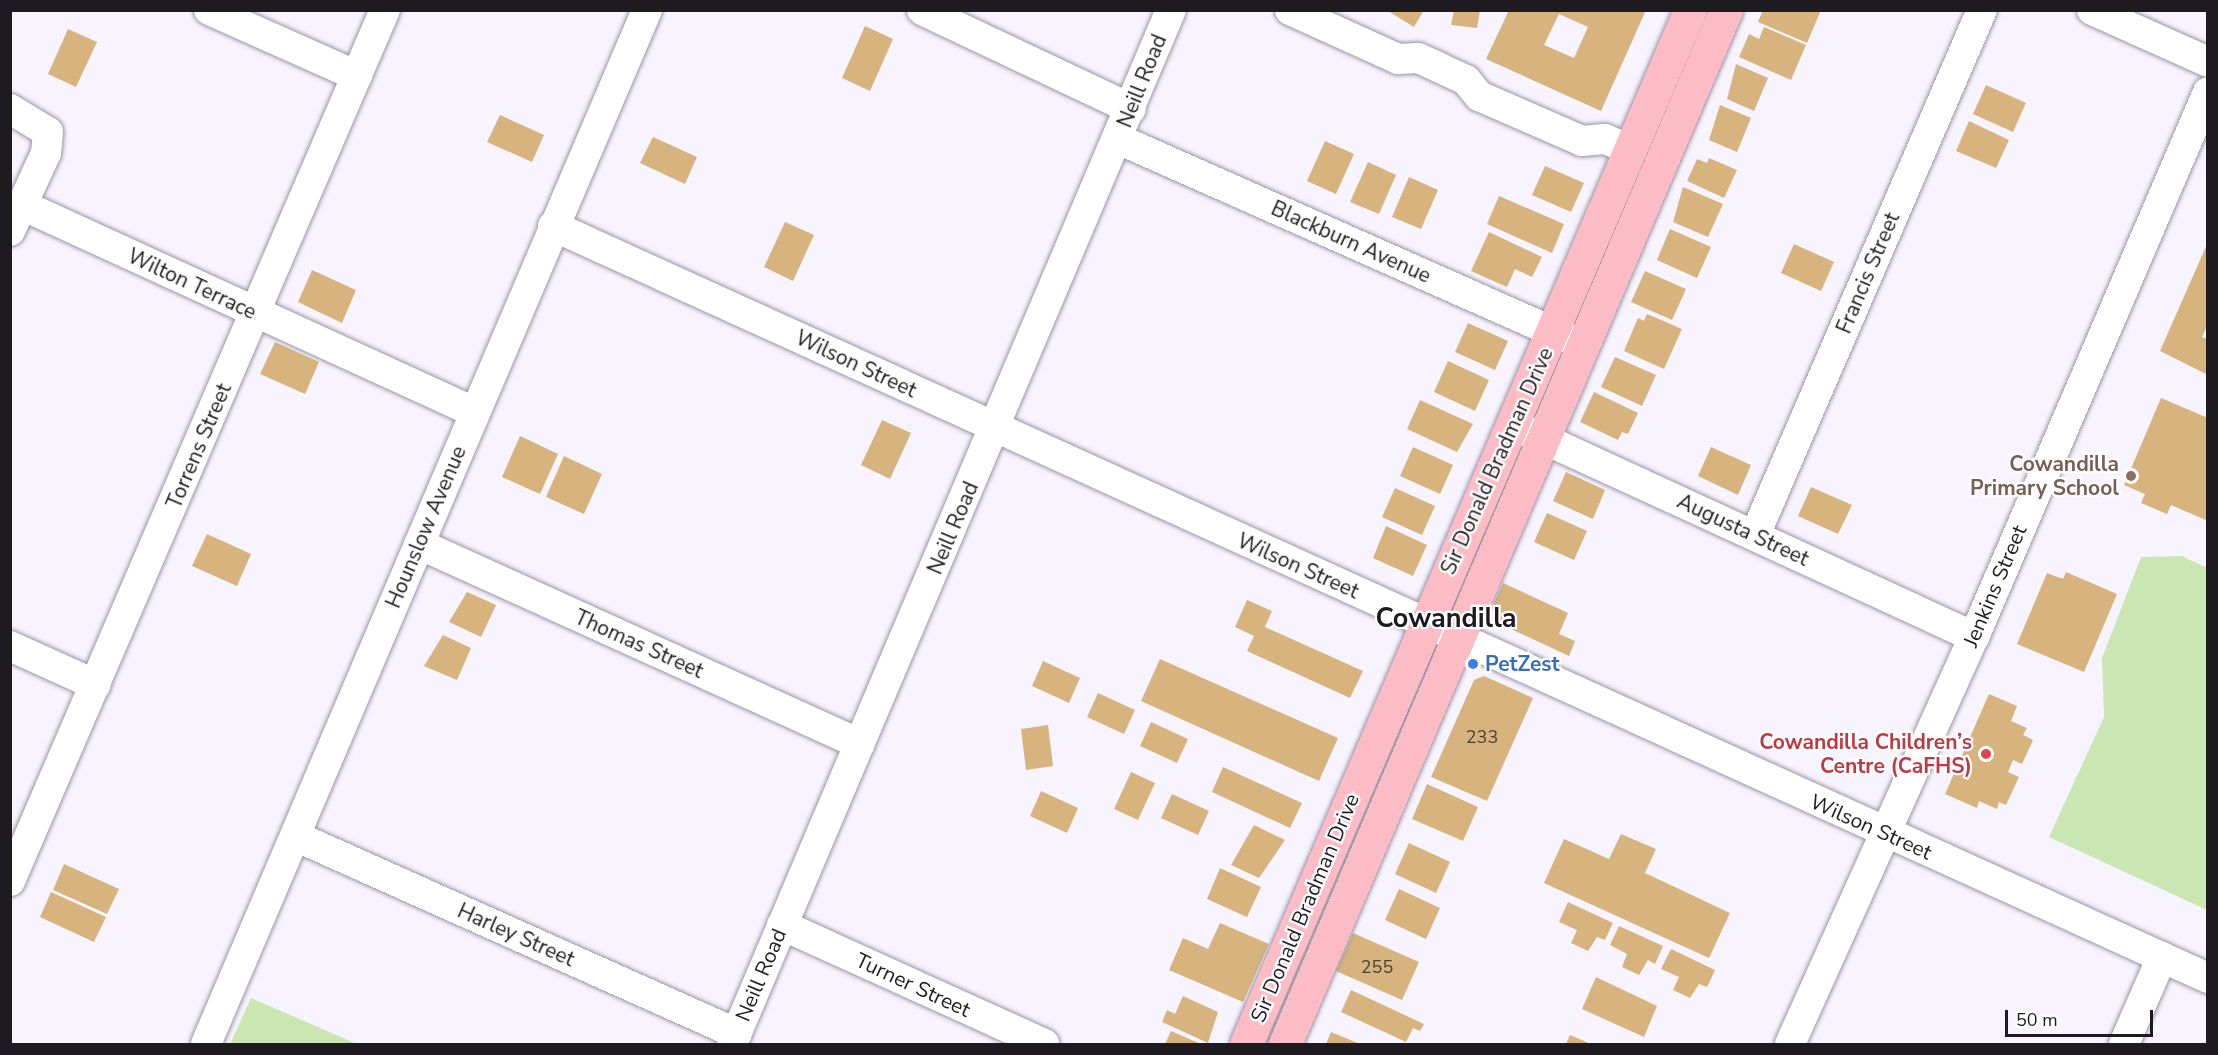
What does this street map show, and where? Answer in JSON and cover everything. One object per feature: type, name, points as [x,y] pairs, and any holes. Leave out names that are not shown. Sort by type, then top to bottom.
[{"type":"main road","name":"Sir Donald Bradman Drive","points":[[1246,1044],[1554,332],[1690,10]]},
{"type":"main road","name":"Sir Donald Bradman Drive","points":[[1285,1044],[1726,10]]},
{"type":"street","points":[[209,10],[357,76]]},
{"type":"street","name":"Torrens Street","points":[[10,881],[385,10]]},
{"type":"street","name":"Hounslow Avenue","points":[[206,1044],[647,10]]},
{"type":"street","points":[[922,10],[1131,109]]},
{"type":"street","name":"Neill Road","points":[[734,1039],[996,428],[1171,10]]},
{"type":"street","points":[[1290,10],[1398,59],[1418,58],[1466,80],[1479,96],[1582,141],[1605,139],[1630,150]]},
{"type":"street","name":"Francis Street","points":[[1755,535],[1982,10]]},
{"type":"street","points":[[2092,10],[2208,62]]},
{"type":"street","name":"Jenkins Street","points":[[1790,1044],[1974,637],[2208,92]]},
{"type":"street","name":"Wilton Terrace","points":[[10,109],[48,132],[46,153],[16,218],[256,314],[474,412]]},
{"type":"street","name":"Blackburn Avenue","points":[[1118,139],[1584,346]]},
{"type":"street","name":"Wilson Street","points":[[553,226],[1459,640],[2208,978]]},
{"type":"street","name":"Augusta Street","points":[[1512,425],[1974,637]]},
{"type":"street","name":"Thomas Street","points":[[419,544],[860,744]]},
{"type":"street","points":[[10,646],[96,685]]},
{"type":"street","name":"Harley Street","points":[[295,836],[734,1039]]},
{"type":"street","name":"Turner Street","points":[[782,925],[1044,1044]]},
{"type":"street","points":[[2124,1044],[2162,957]]},
{"type":"green space","points":[[2182,556],[2207,568],[2207,910],[2049,837],[2104,717],[2102,658],[2141,557]]},
{"type":"green space","points":[[251,998],[357,1044],[230,1044]]},
{"type":"building","points":[[1388,10],[1424,10],[1414,27],[1388,11]]},
{"type":"building","points":[[1454,10],[1480,10],[1477,28],[1451,25]]},
{"type":"building","points":[[1509,10],[1646,10],[1601,111],[1486,59]],"holes":[[[1559,14],[1588,27],[1574,58],[1544,45]]]},
{"type":"building","points":[[1763,10],[1821,10],[1807,43],[1758,22]]},
{"type":"building","points":[[865,26],[893,39],[870,91],[842,78]]},
{"type":"building","points":[[1764,27],[1806,45],[1791,80],[1739,57],[1749,34],[1759,39]]},
{"type":"building","points":[[68,29],[97,42],[76,87],[48,74]]},
{"type":"building","points":[[1736,64],[1768,78],[1754,111],[1727,99]]},
{"type":"building","points":[[1986,85],[2026,103],[2013,132],[1973,114]]},
{"type":"building","points":[[1720,105],[1751,118],[1737,152],[1709,140]]},
{"type":"building","points":[[500,115],[544,135],[532,162],[487,142]]},
{"type":"building","points":[[1969,121],[2009,140],[1996,168],[1956,151]]},
{"type":"building","points":[[653,137],[697,157],[685,184],[640,163]]},
{"type":"building","points":[[1325,141],[1354,154],[1336,194],[1307,181]]},
{"type":"building","points":[[1709,158],[1737,170],[1724,198],[1687,181],[1697,159],[1707,163]]},
{"type":"building","points":[[1368,162],[1396,175],[1379,214],[1350,202]]},
{"type":"building","points":[[1545,166],[1584,183],[1571,212],[1532,195]]},
{"type":"building","points":[[1409,177],[1438,190],[1421,229],[1392,217]]},
{"type":"building","points":[[1683,187],[1723,204],[1708,237],[1673,222]]},
{"type":"building","points":[[1499,196],[1564,224],[1552,253],[1487,224]]},
{"type":"building","points":[[785,222],[814,235],[793,281],[764,267]]},
{"type":"building","points":[[1670,229],[1711,247],[1697,278],[1657,260]]},
{"type":"building","points":[[1489,232],[1542,257],[1532,277],[1515,269],[1507,287],[1471,271]]},
{"type":"building","points":[[2208,242],[2208,324],[2202,337],[2208,339],[2208,375],[2160,351]]},
{"type":"building","points":[[1794,244],[1834,262],[1821,291],[1781,273]]},
{"type":"building","points":[[312,270],[356,290],[342,323],[298,302]]},
{"type":"building","points":[[1645,271],[1686,289],[1672,320],[1631,302]]},
{"type":"building","points":[[1647,314],[1682,329],[1664,369],[1624,351],[1638,318],[1644,321]]},
{"type":"building","points":[[1468,323],[1508,341],[1495,370],[1455,352]]},
{"type":"building","points":[[275,342],[319,362],[305,394],[260,374]]},
{"type":"building","points":[[1615,357],[1656,375],[1642,406],[1601,387]]},
{"type":"building","points":[[1448,361],[1489,380],[1475,411],[1434,392]]},
{"type":"building","points":[[1594,392],[1638,413],[1628,434],[1622,432],[1618,440],[1580,422]]},
{"type":"building","points":[[2161,398],[2208,418],[2208,521],[2171,505],[2167,514],[2141,503],[2145,494],[2124,485]]},
{"type":"building","points":[[1420,400],[1473,424],[1457,452],[1407,429]]},
{"type":"building","points":[[882,420],[911,433],[890,479],[861,465]]},
{"type":"building","points":[[520,436],[558,454],[540,494],[502,477]]},
{"type":"building","points":[[1413,447],[1453,465],[1440,494],[1400,476]]},
{"type":"building","points":[[1711,447],[1751,465],[1738,495],[1698,476]]},
{"type":"building","points":[[564,456],[602,474],[584,514],[546,497]]},
{"type":"building","points":[[1566,472],[1605,490],[1593,519],[1553,501]]},
{"type":"building","points":[[1811,487],[1852,505],[1838,534],[1798,516]]},
{"type":"building","points":[[1395,488],[1435,506],[1422,535],[1382,517]]},
{"type":"building","points":[[1547,513],[1587,531],[1574,560],[1534,542]]},
{"type":"building","points":[[1386,526],[1427,545],[1413,576],[1373,558]]},
{"type":"building","points":[[207,534],[251,554],[237,586],[192,566]]},
{"type":"building","points":[[2066,572],[2117,594],[2084,672],[2017,644],[2047,573],[2063,579]]},
{"type":"building","points":[[1503,583],[1568,613],[1559,634],[1575,641],[1569,656],[1498,623],[1492,608]]},
{"type":"building","points":[[467,592],[496,605],[481,637],[449,622]]},
{"type":"building","points":[[1247,600],[1272,611],[1265,627],[1363,671],[1350,698],[1247,651],[1254,636],[1235,627]]},
{"type":"building","points":[[443,635],[471,648],[457,680],[424,666]]},
{"type":"building","points":[[1160,659],[1338,738],[1319,781],[1141,701]]},
{"type":"building","points":[[1043,661],[1080,678],[1069,703],[1032,686]]},
{"type":"building","points":[[1484,676],[1533,698],[1487,801],[1431,777],[1474,680]]},
{"type":"building","points":[[1098,693],[1135,710],[1124,734],[1087,717]]},
{"type":"building","points":[[1989,694],[2017,706],[2011,721],[2027,728],[2023,735],[2033,740],[2022,764],[2013,760],[2008,772],[2019,777],[2006,805],[1999,802],[1997,809],[1979,801],[1977,808],[1945,794]]},
{"type":"building","points":[[1151,722],[1188,739],[1177,763],[1140,746]]},
{"type":"building","points":[[1048,725],[1053,766],[1026,770],[1021,729]]},
{"type":"building","points":[[1223,767],[1302,803],[1290,828],[1212,792]]},
{"type":"building","points":[[1131,772],[1155,783],[1138,820],[1114,809]]},
{"type":"building","points":[[1427,784],[1478,807],[1463,841],[1412,819]]},
{"type":"building","points":[[1041,791],[1078,808],[1067,833],[1030,816]]},
{"type":"building","points":[[1172,794],[1209,811],[1198,835],[1161,818]]},
{"type":"building","points":[[1254,825],[1285,840],[1259,878],[1231,865]]},
{"type":"building","points":[[1621,834],[1656,849],[1645,873],[1730,913],[1709,958],[1544,883],[1564,839],[1609,859]]},
{"type":"building","points":[[1409,843],[1450,862],[1436,893],[1395,874]]},
{"type":"building","points":[[64,864],[119,889],[107,914],[53,890]]},
{"type":"building","points":[[1220,868],[1261,887],[1247,917],[1207,899]]},
{"type":"building","points":[[1399,889],[1440,908],[1426,939],[1385,920]]},
{"type":"building","points":[[51,892],[106,917],[94,942],[40,917]]},
{"type":"building","points":[[1568,902],[1613,923],[1605,940],[1597,937],[1588,951],[1571,943],[1577,930],[1559,922]]},
{"type":"building","points":[[1220,923],[1269,944],[1243,1002],[1169,970],[1183,938],[1208,949]]},
{"type":"building","points":[[1619,926],[1663,946],[1655,964],[1648,960],[1639,975],[1622,967],[1627,954],[1610,945]]},
{"type":"building","points":[[1353,933],[1419,962],[1402,1000],[1336,971]]},
{"type":"building","points":[[1671,949],[1715,970],[1707,987],[1699,984],[1690,998],[1673,990],[1679,977],[1661,969]]},
{"type":"building","points":[[1596,977],[1657,1006],[1644,1037],[1582,1009]]},
{"type":"building","points":[[1351,990],[1424,1024],[1420,1031],[1413,1028],[1406,1042],[1341,1012]]},
{"type":"building","points":[[1183,996],[1218,1012],[1208,1043],[1162,1022],[1167,1010],[1175,1014]]},
{"type":"building","points":[[1171,1031],[1201,1044],[1165,1044]]},
{"type":"building","points":[[1331,1032],[1360,1044],[1326,1044]]},
{"type":"building","points":[[1570,1035],[1591,1044],[1566,1044]]},
{"type":"place","name":"Cowandilla Primary School","points":[[2131,476]]},
{"type":"place","name":"PetZest","points":[[1473,664]]},
{"type":"place","name":"Cowandilla Children’s Centre (CaFHS)","points":[[1986,754]]},
{"type":"district","name":"Cowandilla","points":[[1446,619]]}]
